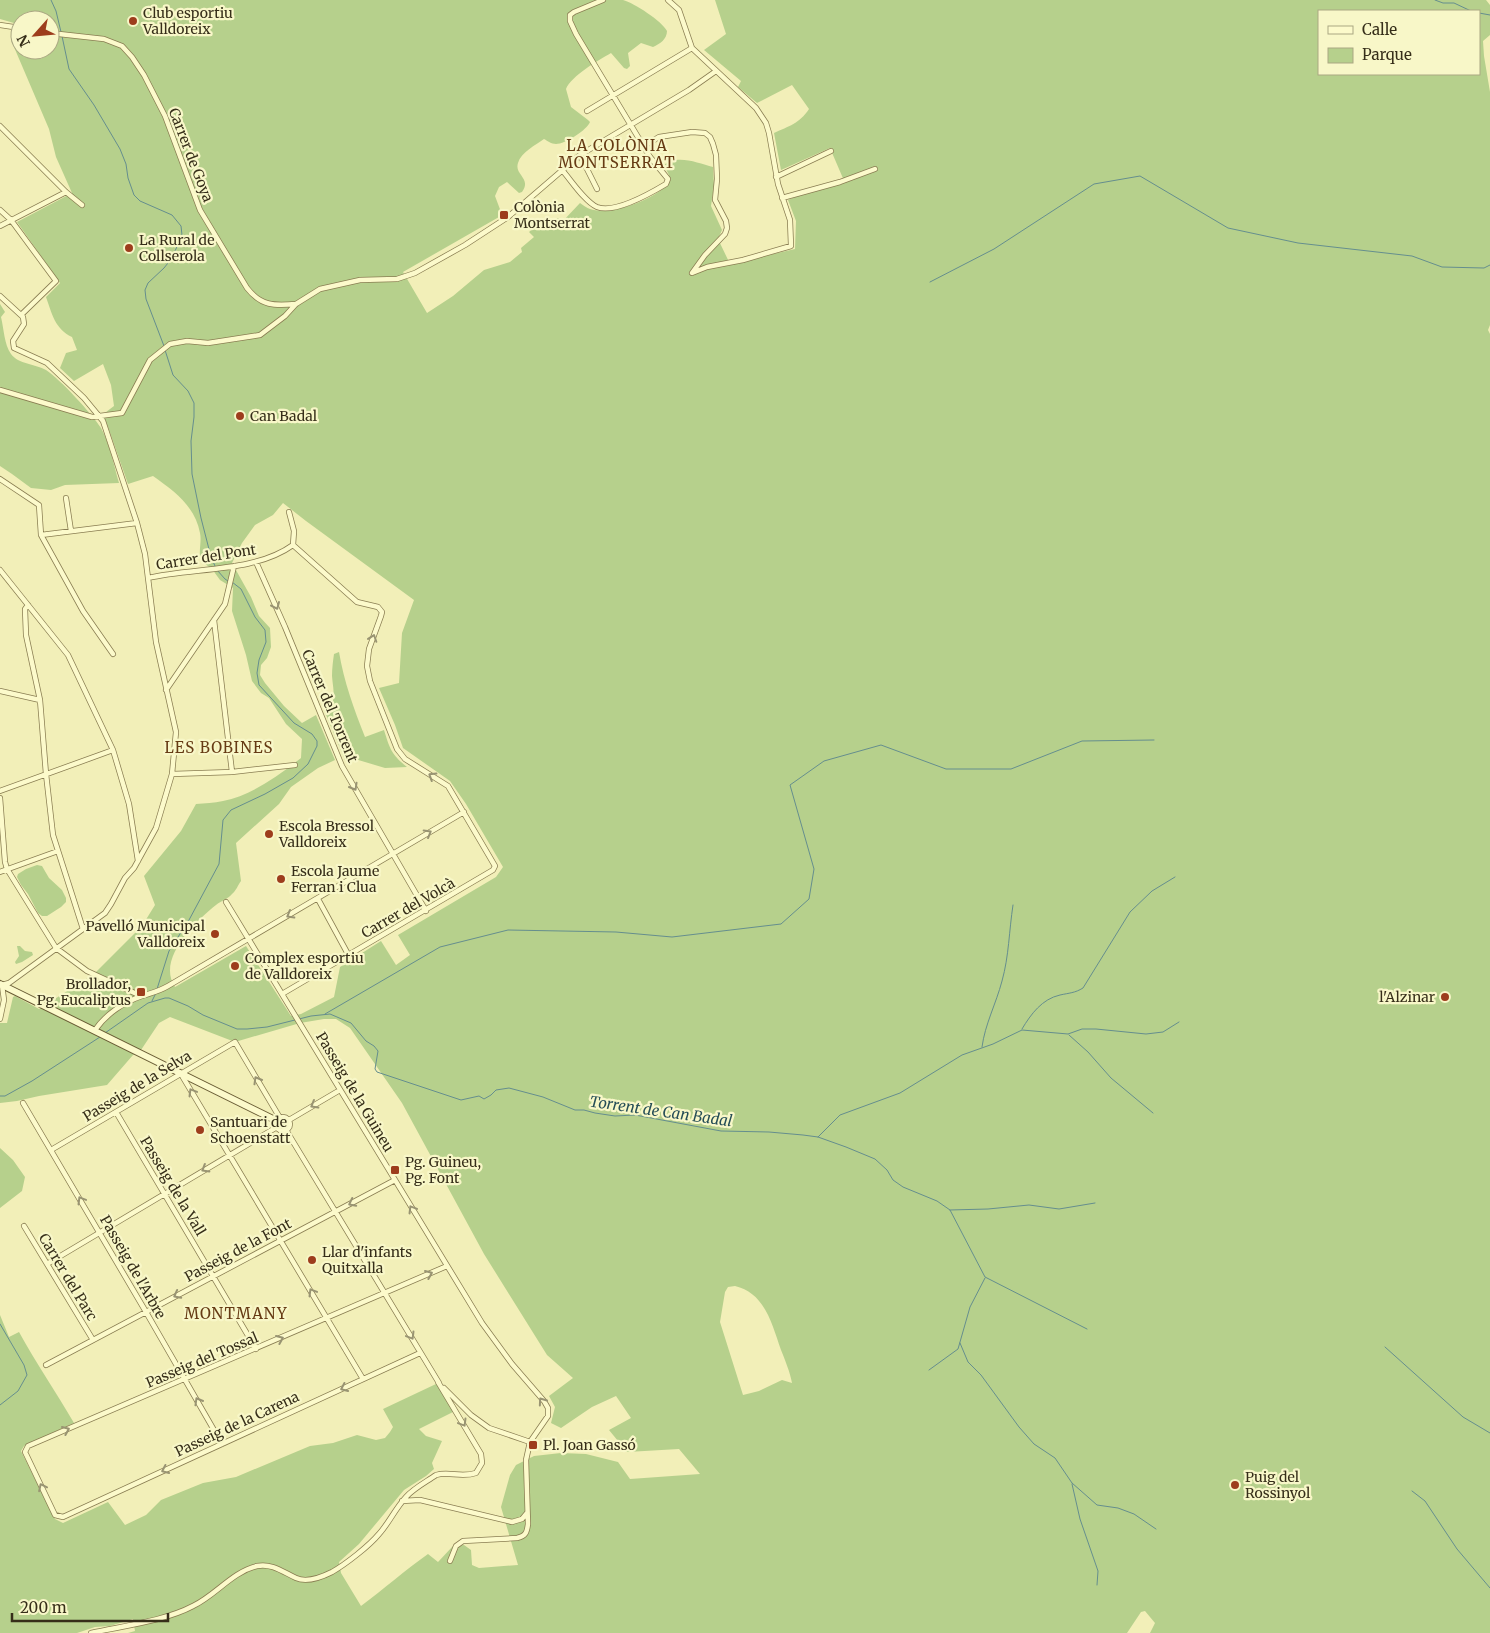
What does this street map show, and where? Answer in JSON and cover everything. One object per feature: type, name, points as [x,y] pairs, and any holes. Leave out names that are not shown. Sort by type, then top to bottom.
[{"type":"street","points":[[562,170],[586,199],[597,207],[608,208],[642,197],[666,184],[668,178],[650,157],[570,21],[570,15],[604,0]]},
{"type":"street","points":[[644,146],[659,137],[692,132],[704,133],[710,137],[714,144],[717,179],[715,200],[727,228],[725,234],[705,255],[692,273],[707,267],[743,260],[791,246],[791,224],[776,177],[766,123],[756,108],[692,48],[679,10],[668,0]]},
{"type":"street","points":[[0,32],[2,26]]},
{"type":"street","name":"Carrer de Goya","points":[[60,35],[104,39],[122,46],[132,57],[144,75],[165,116],[200,210],[247,288],[254,296],[266,304],[296,304]]},
{"type":"street","points":[[587,111],[692,48]]},
{"type":"street","points":[[0,390],[92,417],[122,413],[150,360],[170,344],[187,341],[208,343],[260,335],[285,316],[296,304],[326,287],[360,280],[397,279],[415,273],[465,245],[508,217],[580,155],[689,90],[716,71]]},
{"type":"street","points":[[0,126],[66,192],[82,205]]},
{"type":"street","points":[[776,177],[831,152]]},
{"type":"street","points":[[580,155],[598,189]]},
{"type":"street","points":[[782,198],[840,182],[875,169]]},
{"type":"street","points":[[0,226],[66,192]]},
{"type":"street","points":[[0,210],[11,220],[56,281],[21,315]]},
{"type":"street","points":[[0,296],[23,317],[24,324],[13,341],[14,348],[47,363],[84,398],[103,421],[137,523],[145,554],[156,642],[176,732],[172,774],[156,828],[138,861],[125,878],[105,913],[9,983],[1,985]]},
{"type":"street","points":[[0,479],[39,505],[41,535],[82,611],[114,654]]},
{"type":"street","points":[[66,498],[71,531]]},
{"type":"street","points":[[95,1030],[114,1011],[140,996],[168,986],[464,812],[448,786],[405,759],[397,749],[370,681],[367,666],[370,649],[382,612],[381,609],[374,605],[357,602],[294,545],[294,531],[289,512]]},
{"type":"street","points":[[41,535],[137,523]]},
{"type":"street","name":"Carrer del Pont","points":[[148,578],[256,562],[294,545]]},
{"type":"street","name":"Carrer del Torrent","points":[[256,562],[342,766],[426,911]]},
{"type":"street","points":[[166,690],[225,604],[234,566]]},
{"type":"street","points":[[0,570],[68,655],[113,750],[129,804],[138,861]]},
{"type":"street","points":[[28,605],[25,609],[26,635],[38,684],[53,835],[83,929]]},
{"type":"street","points":[[214,620],[232,772]]},
{"type":"street","points":[[0,691],[40,700]]},
{"type":"street","points":[[0,791],[113,750]]},
{"type":"street","points":[[172,774],[232,772],[295,765]]},
{"type":"street","points":[[0,798],[7,869],[56,948],[87,971],[140,996]]},
{"type":"street","name":"Carrer del Volcà","points":[[282,994],[493,870],[495,866],[464,812]]},
{"type":"street","points":[[0,872],[58,851]]},
{"type":"street","points":[[318,899],[349,956]]},
{"type":"street","name":"Passeig de la Guineu","points":[[226,902],[482,1323],[548,1408],[548,1416],[530,1442]]},
{"type":"street","points":[[0,1020],[4,1000],[1,985]]},
{"type":"street","points":[[1,985],[278,1122],[281,1130],[286,1130],[481,1454],[482,1463],[476,1473],[460,1476],[442,1473],[436,1475],[407,1496],[380,1534],[346,1563],[330,1573],[302,1580],[271,1566],[250,1568],[238,1573],[192,1607],[139,1623],[91,1633]]},
{"type":"street","name":"Passeig de la Selva","points":[[51,1150],[235,1042],[278,1122]]},
{"type":"street","points":[[180,1073],[363,1379]]},
{"type":"street","points":[[289,1120],[340,1090]]},
{"type":"street","name":"Passeig de l'Arbre","points":[[23,1103],[222,1444]]},
{"type":"street","name":"Passeig de la Vall","points":[[116,1112],[256,1349]]},
{"type":"street","points":[[47,1264],[230,1154],[284,1117],[289,1120]]},
{"type":"street","points":[[286,1130],[289,1127],[289,1120]]},
{"type":"street","name":"Passeig de la Font","points":[[93,1340],[395,1180]]},
{"type":"street","name":"Carrer del Parc","points":[[24,1226],[93,1340]]},
{"type":"street","name":"Passeig del Tossal","points":[[63,1517],[55,1515],[25,1452],[28,1446],[447,1266]]},
{"type":"street","points":[[46,1365],[93,1340]]},
{"type":"street","name":"Passeig de la Carena","points":[[63,1517],[420,1352]]},
{"type":"street","points":[[438,1382],[471,1415],[489,1428],[530,1442],[526,1460],[528,1529],[524,1536],[463,1541],[456,1546],[450,1561]]},
{"type":"street","points":[[402,1501],[420,1500],[512,1522],[522,1520],[527,1512]]},
{"type":"green space","points":[[0,0],[623,0],[654,18],[667,31],[661,43],[653,47],[641,43],[628,53],[630,66],[627,69],[611,53],[586,69],[569,84],[566,89],[571,107],[590,122],[585,129],[570,139],[556,144],[544,139],[522,155],[517,167],[524,180],[525,187],[519,193],[507,182],[499,187],[495,196],[501,212],[499,217],[403,272],[427,313],[453,296],[484,270],[510,262],[522,252],[521,248],[534,237],[529,232],[548,216],[552,221],[558,218],[562,222],[580,203],[590,209],[599,211],[621,208],[645,200],[664,188],[670,181],[664,165],[675,160],[688,160],[713,167],[714,186],[711,206],[722,230],[718,239],[730,264],[795,249],[796,221],[788,200],[802,194],[845,183],[830,148],[781,170],[774,133],[797,121],[809,109],[792,85],[757,103],[738,87],[741,81],[704,50],[726,34],[715,0],[1486,0],[1490,5],[1490,35],[1483,41],[1490,92],[1490,325],[1488,330],[1490,334],[1490,1633],[1150,1633],[1155,1623],[1145,1611],[1141,1612],[1127,1633],[128,1633],[135,1631],[133,1619],[77,1633],[0,1633],[0,1315],[9,1337],[19,1332],[74,1423],[24,1446],[21,1451],[55,1519],[63,1523],[108,1502],[125,1525],[146,1515],[161,1500],[203,1483],[236,1477],[310,1446],[333,1443],[357,1435],[376,1440],[385,1438],[393,1427],[383,1409],[436,1384],[443,1391],[455,1411],[419,1429],[426,1436],[442,1441],[432,1463],[434,1469],[404,1490],[359,1544],[339,1562],[341,1573],[361,1606],[428,1554],[438,1562],[453,1546],[464,1545],[471,1550],[472,1565],[479,1568],[518,1565],[501,1507],[510,1475],[516,1465],[534,1456],[561,1453],[586,1454],[618,1462],[630,1479],[700,1474],[679,1449],[627,1452],[609,1430],[631,1418],[616,1396],[592,1407],[561,1428],[551,1423],[555,1407],[549,1396],[573,1378],[547,1355],[484,1254],[402,1103],[350,1028],[336,1019],[300,1023],[235,1042],[170,1017],[159,1023],[139,1053],[133,1055],[107,1085],[0,1103],[0,1023],[7,1023],[13,997],[15,996],[39,1009],[94,974],[142,926],[155,905],[144,876],[181,831],[196,804],[220,802],[234,798],[264,784],[301,758],[302,739],[286,724],[269,698],[261,693],[252,681],[232,611],[233,588],[220,580],[212,569],[201,561],[200,533],[188,507],[176,494],[153,476],[128,484],[102,415],[114,406],[111,385],[103,364],[74,381],[60,368],[66,353],[77,350],[72,337],[62,330],[55,320],[46,297],[60,283],[17,222],[72,193],[56,157],[49,129],[20,60],[60,60],[60,10],[10,10],[10,22],[0,19]],"holes":[[[283,503],[414,600],[402,633],[399,683],[379,688],[403,748],[450,781],[466,804],[503,867],[496,877],[398,935],[410,955],[396,965],[381,941],[340,967],[334,997],[301,1014],[291,1016],[246,946],[175,987],[170,976],[174,953],[189,931],[208,912],[229,897],[241,881],[236,843],[279,804],[291,787],[318,768],[335,760],[316,715],[302,723],[284,706],[260,675],[261,665],[267,658],[271,647],[270,628],[259,616],[232,563],[242,543],[255,525],[273,515]],[[735,1286],[754,1295],[766,1311],[792,1383],[782,1380],[759,1391],[743,1395],[720,1322],[725,1292],[728,1287]]]},
{"type":"green space","points":[[0,304],[5,312],[1,317],[11,354],[18,360],[46,370],[91,414],[104,434],[119,483],[65,485],[51,490],[31,488],[0,466]]},
{"type":"green space","points":[[339,652],[350,695],[365,737],[384,730],[392,751],[407,767],[385,768],[355,759],[345,760],[324,710],[332,705],[334,693],[333,659],[334,654]]},
{"type":"green space","points":[[37,865],[42,866],[49,878],[62,890],[66,898],[66,902],[61,907],[47,916],[42,916],[38,913],[17,877],[18,874],[26,869]]},
{"type":"green space","points":[[17,946],[20,946],[25,951],[32,952],[33,955],[16,964],[15,962],[19,956]]},
{"type":"green space","points":[[0,1148],[13,1160],[25,1177],[22,1191],[0,1208]]},
{"type":"waterway","points":[[51,0],[61,32]]},
{"type":"waterway","points":[[1435,0],[1443,3],[1454,3],[1469,10]]},
{"type":"waterway","points":[[1480,13],[1490,15]]},
{"type":"waterway","points":[[62,36],[69,69],[94,105],[120,149],[134,195],[140,201],[172,215],[181,226],[182,235],[172,258],[148,283],[145,290],[146,299],[164,346]]},
{"type":"waterway","points":[[930,282],[994,249],[1094,184],[1140,176],[1228,228],[1298,243],[1412,256],[1442,267],[1484,268],[1490,265]]},
{"type":"waterway","points":[[165,350],[173,375],[188,391],[194,403],[191,441],[192,474],[201,518],[215,566]]},
{"type":"waterway","points":[[217,570],[228,581]]},
{"type":"waterway","points":[[157,989],[169,951],[189,920],[219,864],[223,820],[231,810],[293,778],[308,764],[317,746],[317,741],[312,734],[294,723],[259,685],[257,673],[259,660],[266,642],[265,630],[255,617],[241,589],[232,582]]},
{"type":"waterway","points":[[325,1014],[440,947],[508,930],[616,932],[672,937],[781,924],[809,899],[814,869],[790,785],[824,761],[881,745],[946,769],[1011,769],[1082,741],[1154,740]]},
{"type":"waterway","points":[[1022,1029],[1042,1004],[1054,997],[1083,988],[1130,912],[1152,891],[1175,877]]},
{"type":"waterway","points":[[982,1047],[1004,972],[1013,905]]},
{"type":"waterway","name":"Torrent de Can Badal","points":[[152,1001],[156,993]]},
{"type":"waterway","name":"Torrent de Can Badal","points":[[105,1033],[148,1003],[165,998],[188,1006],[203,1015],[237,1029],[267,1027],[295,1020]]},
{"type":"waterway","name":"Torrent de Can Badal","points":[[299,1019],[330,1014],[351,1023],[366,1041],[378,1051],[375,1069],[377,1072],[461,1100],[479,1096],[484,1099],[496,1090],[509,1088],[543,1097],[575,1110],[615,1116],[635,1115],[721,1131],[769,1132],[818,1137],[846,1147],[875,1159],[887,1170],[893,1180],[903,1187],[937,1201],[950,1210],[985,1277],[1087,1329]]},
{"type":"waterway","points":[[818,1137],[840,1115],[900,1093],[962,1055],[993,1044],[1022,1030],[1068,1034],[1082,1029],[1096,1029],[1146,1034],[1163,1032],[1179,1022]]},
{"type":"waterway","points":[[1069,1035],[1088,1052],[1111,1078],[1153,1113]]},
{"type":"waterway","name":"Torrent de Can Badal","points":[[0,1096],[5,1096],[32,1081],[100,1037]]},
{"type":"waterway","points":[[950,1210],[1029,1205],[1059,1209],[1095,1203]]},
{"type":"waterway","points":[[929,1370],[958,1349],[970,1307],[985,1278]]},
{"type":"waterway","name":"Torrent de Can Badal","points":[[0,1324],[24,1365],[27,1375],[18,1391],[0,1405]]},
{"type":"waterway","points":[[960,1343],[968,1362],[981,1375],[1019,1427],[1034,1444],[1055,1458],[1072,1483],[1097,1505],[1118,1508],[1134,1514],[1156,1529]]},
{"type":"waterway","points":[[1385,1347],[1463,1417],[1490,1433]]},
{"type":"waterway","points":[[1072,1484],[1080,1519],[1098,1571],[1097,1585]]},
{"type":"waterway","points":[[1412,1491],[1425,1501],[1457,1549],[1490,1588]]},
{"type":"place","name":"Club esportiu Valldoreix","points":[[133,21]]},
{"type":"place","name":"Colònia Montserrat","points":[[504,215]]},
{"type":"place","name":"La Rural de Collserola","points":[[129,248]]},
{"type":"place","name":"Can Badal","points":[[240,416]]},
{"type":"place","name":"Escola Bressol Valldoreix","points":[[269,834]]},
{"type":"place","name":"Escola Jaume Ferran i Clua","points":[[281,879]]},
{"type":"place","name":"Pavelló Municipal Valldoreix","points":[[215,934]]},
{"type":"place","name":"Complex esportiu de Valldoreix","points":[[235,966]]},
{"type":"place","name":"Brollador, Pg. Eucaliptus","points":[[141,992]]},
{"type":"place","name":"l'Alzinar","points":[[1445,997]]},
{"type":"place","name":"Santuari de Schoenstatt","points":[[200,1130]]},
{"type":"place","name":"Pg. Guineu, Pg. Font","points":[[395,1170]]},
{"type":"place","name":"Llar d'infants Quitxalla","points":[[312,1260]]},
{"type":"place","name":"Pl. Joan Gassó","points":[[533,1445]]},
{"type":"place","name":"Puig del Rossinyol","points":[[1235,1485]]},
{"type":"district","name":"LA COLÒNIA MONTSERRAT","points":[[617,154]]},
{"type":"district","name":"LES BOBINES","points":[[219,747]]},
{"type":"district","name":"MONTMANY","points":[[236,1313]]}]
